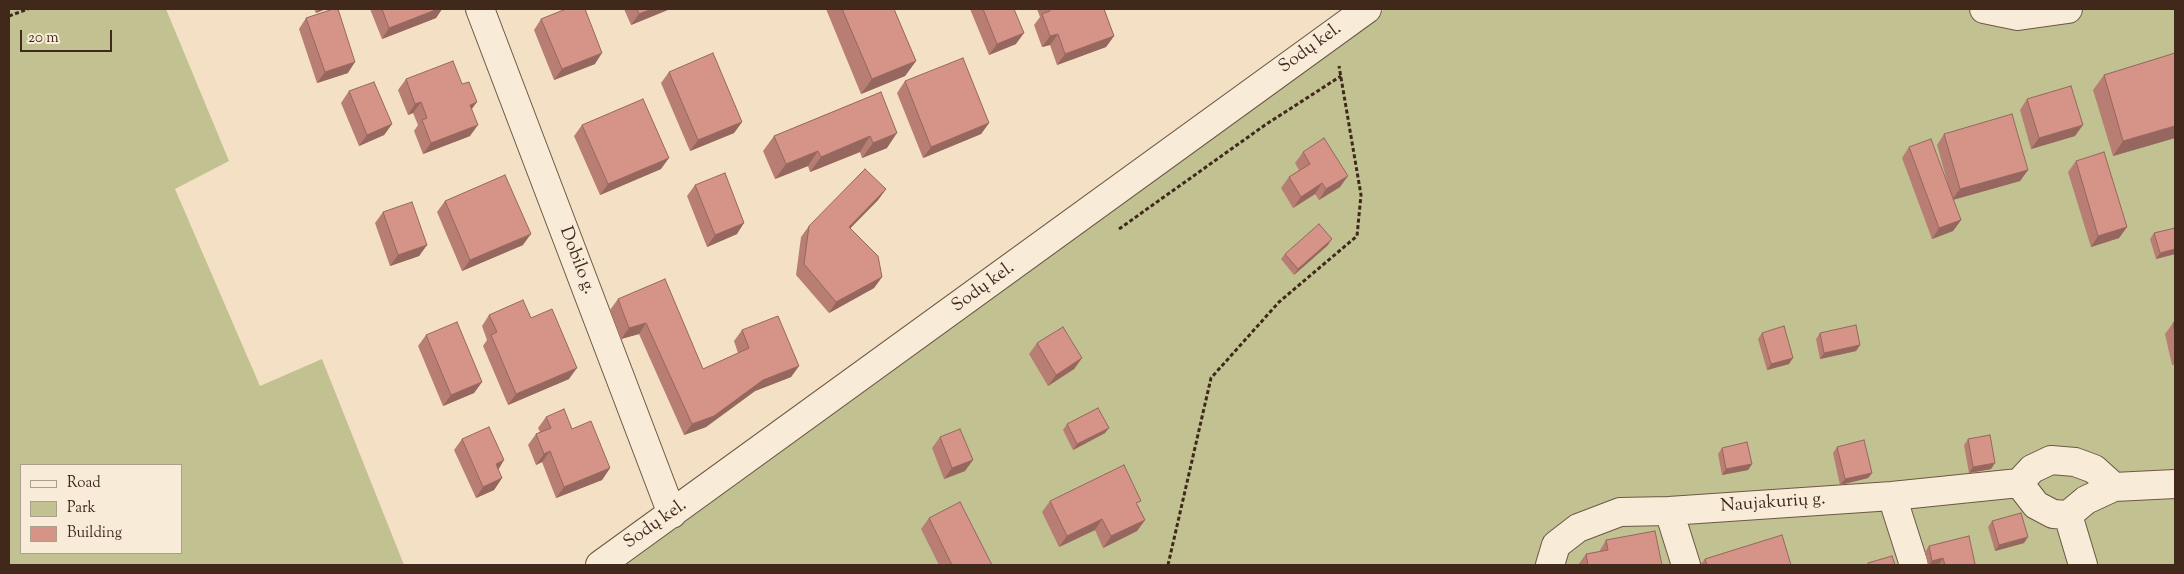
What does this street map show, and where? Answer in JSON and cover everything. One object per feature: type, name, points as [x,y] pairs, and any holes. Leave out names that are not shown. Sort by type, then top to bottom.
[{"type":"street","name":"Dobilo g.","points":[[480,9],[672,514]]},
{"type":"street","name":"Sodų kel.","points":[[600,565],[1367,9]]},
{"type":"street","points":[[1984,9],[2018,16],[2068,9]]},
{"type":"street","points":[[2114,487],[2094,469],[2075,462],[2051,460],[2032,469],[2018,483],[2036,504],[2053,514],[2068,515],[2086,500],[2114,487],[2175,484]]},
{"type":"street","name":"Naujakurių g.","points":[[1550,565],[1556,545],[1578,528],[1620,512],[1669,511],[1892,496],[2018,483]]},
{"type":"street","points":[[1892,496],[1914,565]]},
{"type":"street","points":[[1669,511],[1686,565]]},
{"type":"street","points":[[2068,515],[2083,565]]},
{"type":"path","points":[[9,16],[28,9]]},
{"type":"path","points":[[1168,565],[1211,378],[1280,302],[1357,236],[1361,195],[1334,33]]},
{"type":"green space","points":[[9,9],[166,9],[229,161],[175,189],[260,386],[322,359],[404,565],[9,565]]},
{"type":"green space","points":[[1385,9],[2175,9],[2175,565],[617,565]]},
{"type":"building","points":[[338,9],[355,62],[325,72],[306,18]]},
{"type":"building","points":[[382,9],[438,9],[389,28]]},
{"type":"building","points":[[566,9],[585,9],[602,53],[562,69],[541,19]]},
{"type":"building","points":[[637,9],[652,9],[639,14]]},
{"type":"building","points":[[842,9],[894,9],[916,61],[872,79]]},
{"type":"building","points":[[983,9],[1014,9],[1024,33],[997,44]]},
{"type":"building","points":[[1049,9],[1104,9],[1114,36],[1065,54],[1058,34],[1050,36],[1042,14],[1050,11]]},
{"type":"building","points":[[713,53],[742,122],[698,140],[669,72]]},
{"type":"building","points":[[2175,53],[2175,126],[2123,141],[2104,75]]},
{"type":"building","points":[[963,58],[989,123],[931,147],[905,81]]},
{"type":"building","points":[[453,61],[462,84],[469,82],[477,102],[470,105],[478,125],[431,143],[422,120],[427,118],[421,102],[415,104],[406,79]]},
{"type":"building","points":[[374,82],[392,124],[367,135],[349,91]]},
{"type":"building","points":[[2071,86],[2083,125],[2039,138],[2027,99]]},
{"type":"building","points":[[881,92],[897,133],[873,143],[870,136],[821,157],[818,151],[786,164],[774,136]]},
{"type":"building","points":[[643,99],[669,158],[608,184],[582,125]]},
{"type":"building","points":[[2012,114],[2028,170],[1960,189],[1944,134]]},
{"type":"building","points":[[1324,138],[1348,176],[1326,189],[1322,183],[1301,197],[1289,177],[1310,164],[1303,152]]},
{"type":"building","points":[[1931,139],[1961,220],[1939,228],[1909,147]]},
{"type":"building","points":[[2104,152],[2127,227],[2098,236],[2076,161]]},
{"type":"building","points":[[865,169],[886,189],[849,227],[878,256],[882,277],[836,302],[804,264],[809,226]]},
{"type":"building","points":[[725,173],[744,223],[715,235],[695,185]]},
{"type":"building","points":[[505,175],[531,234],[470,260],[445,201]]},
{"type":"building","points":[[412,202],[427,245],[398,255],[383,212]]},
{"type":"building","points":[[1319,224],[1332,239],[1298,269],[1285,254]]},
{"type":"building","points":[[2175,228],[2175,249],[2160,253],[2154,233]]},
{"type":"building","points":[[665,279],[703,369],[749,348],[742,330],[778,316],[799,366],[763,380],[714,416],[692,424],[646,323],[629,328],[618,299]]},
{"type":"building","points":[[523,300],[531,318],[552,309],[577,368],[516,394],[491,335],[497,332],[489,315]]},
{"type":"building","points":[[457,322],[482,382],[451,395],[426,335]]},
{"type":"building","points":[[1856,325],[1860,345],[1824,353],[1820,333]]},
{"type":"building","points":[[1784,326],[1793,358],[1771,364],[1762,333]]},
{"type":"building","points":[[1063,327],[1082,358],[1056,375],[1037,343]]},
{"type":"building","points":[[1098,408],[1109,428],[1077,444],[1067,424]]},
{"type":"building","points":[[564,409],[572,429],[591,421],[610,468],[564,487],[550,451],[544,454],[536,434],[551,428],[546,417]]},
{"type":"building","points":[[489,427],[504,460],[496,464],[502,478],[483,487],[462,439]]},
{"type":"building","points":[[960,429],[973,460],[952,468],[940,437]]},
{"type":"building","points":[[1990,435],[1995,463],[1973,467],[1968,439]]},
{"type":"building","points":[[1864,440],[1872,473],[1845,479],[1837,447]]},
{"type":"building","points":[[1747,442],[1752,464],[1726,469],[1722,448]]},
{"type":"building","points":[[1124,465],[1141,501],[1136,503],[1145,520],[1111,536],[1102,519],[1067,536],[1050,501]]},
{"type":"building","points":[[960,502],[992,565],[952,565],[929,518]]},
{"type":"building","points":[[2021,513],[2028,537],[1999,545],[1992,521]]},
{"type":"building","points":[[1655,531],[1662,565],[1588,565],[1586,554],[1608,550],[1606,540]]},
{"type":"building","points":[[1782,535],[1791,565],[1707,565],[1705,559]]},
{"type":"building","points":[[1969,536],[1975,564],[1945,565],[1943,558],[1932,561],[1929,546]]},
{"type":"building","points":[[1892,556],[1895,565],[1868,565],[1868,563]]}]
